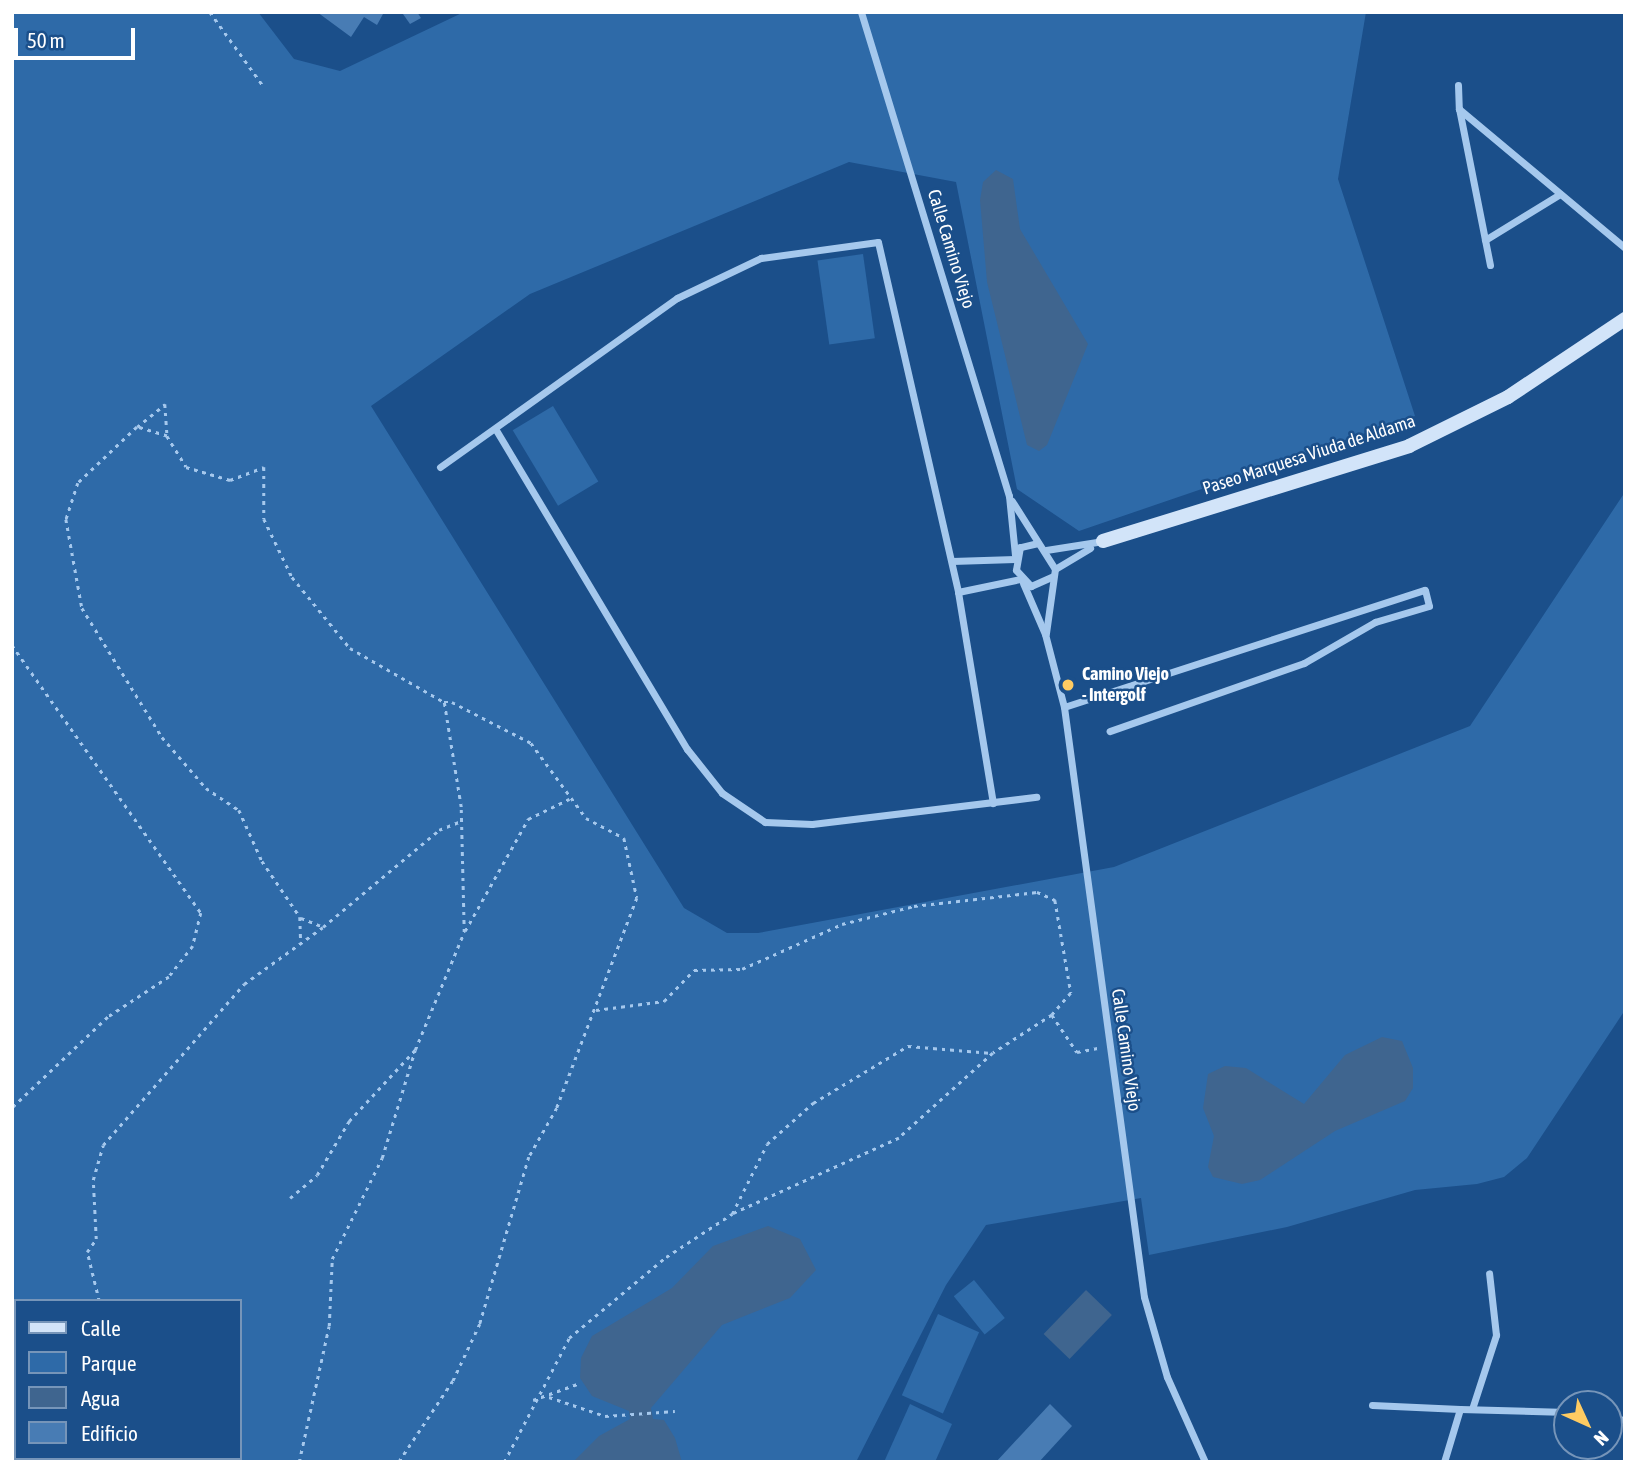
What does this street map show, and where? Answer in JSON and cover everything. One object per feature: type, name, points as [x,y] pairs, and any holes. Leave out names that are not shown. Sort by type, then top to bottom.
[{"type":"street","name":"Calle Camino Viejo","points":[[861,12],[1009,496],[1015,557]]},
{"type":"street","points":[[1458,85],[1460,109],[1490,265]]},
{"type":"street","points":[[1460,109],[1625,248]]},
{"type":"street","points":[[1485,240],[1560,194]]},
{"type":"street","points":[[440,467],[496,430],[677,298],[761,258],[878,242],[958,592],[993,803]]},
{"type":"street","name":"Paseo Marquesa Viuda de Aldama","points":[[1046,550],[1103,541],[1409,446],[1508,397],[1625,319]]},
{"type":"street","points":[[496,430],[687,749],[722,793],[765,822],[811,824],[1037,797]]},
{"type":"street","name":"Calle Camino Viejo","points":[[1009,496],[1039,543]]},
{"type":"street","name":"Paseo Marquesa Viuda de Aldama","points":[[1054,572],[1103,541]]},
{"type":"street","points":[[951,561],[1015,557],[1031,542],[1039,543],[1046,550],[1054,572],[1039,586],[1022,581],[958,592]]},
{"type":"street","points":[[1015,557],[1022,581]]},
{"type":"street","name":"Calle Camino Viejo","points":[[1045,634],[1054,572]]},
{"type":"street","name":"Calle Camino Viejo","points":[[1022,581],[1045,634],[1064,706],[1144,1297],[1167,1377],[1205,1462]]},
{"type":"street","points":[[1064,706],[1425,590],[1429,606],[1375,622],[1294,668],[1110,731]]},
{"type":"street","points":[[1472,1409],[1496,1335],[1489,1273]]},
{"type":"street","points":[[1372,1405],[1553,1412]]},
{"type":"street","points":[[1444,1462],[1460,1409]]},
{"type":"path","points":[[210,12],[262,85]]},
{"type":"path","points":[[323,927],[300,917],[262,861],[239,810],[206,788],[162,737],[82,608],[66,519],[70,503],[86,471],[165,404],[167,436],[186,467],[208,478],[230,480],[264,467],[264,519],[274,550],[332,630],[372,664],[531,743],[552,764],[569,799],[599,827],[624,838],[636,870],[632,916],[608,960],[596,1010],[529,1157],[480,1324],[453,1381],[399,1462]]},
{"type":"path","points":[[137,427],[167,436]]},
{"type":"path","points":[[12,645],[201,914],[193,946],[169,977],[108,1017],[12,1108]]},
{"type":"path","points":[[444,702],[461,821],[464,932]]},
{"type":"path","points":[[299,1462],[329,1326],[332,1259],[382,1158],[415,1050],[464,932],[528,818],[569,799]]},
{"type":"path","points":[[99,1299],[87,1252],[96,1239],[93,1180],[103,1145],[244,984],[323,927],[439,830],[461,821]]},
{"type":"path","points":[[504,1462],[533,1400],[585,1321],[732,1214],[899,1138],[993,1053],[1052,1015],[1071,993],[1061,909],[1037,891],[914,906],[842,924],[742,969],[694,970],[664,1001],[596,1010]]},
{"type":"path","points":[[300,917],[300,944]]},
{"type":"path","points":[[1052,1015],[1077,1052],[1110,1045]]},
{"type":"path","points":[[732,1214],[767,1143],[858,1070],[908,1046],[993,1053]]},
{"type":"path","points":[[290,1198],[317,1175],[349,1121],[415,1050]]},
{"type":"path","points":[[533,1400],[549,1397],[580,1383]]},
{"type":"path","points":[[549,1397],[624,1416],[675,1411]]},
{"type":"green space","points":[[12,12],[258,12],[294,59],[340,71],[464,12],[1366,12],[1338,179],[1415,416],[1079,531],[1017,489],[956,182],[849,162],[530,294],[371,406],[684,908],[727,933],[758,933],[1114,867],[1470,726],[1625,492],[1625,1010],[1527,1158],[1504,1177],[1477,1184],[1415,1190],[1287,1227],[1149,1255],[1141,1198],[986,1225],[946,1285],[856,1462],[12,1462]]},
{"type":"green space","points":[[863,254],[875,338],[829,345],[817,260]]},
{"type":"green space","points":[[553,406],[598,481],[558,506],[513,430]]},
{"type":"green space","points":[[974,1280],[1005,1318],[985,1334],[954,1296]]},
{"type":"green space","points":[[938,1314],[979,1332],[943,1414],[902,1395]]},
{"type":"green space","points":[[910,1404],[952,1424],[935,1462],[884,1462]]},
{"type":"water","points":[[996,170],[1013,179],[1020,229],[1088,344],[1047,445],[1039,451],[1027,445],[987,282],[980,200],[983,182]]},
{"type":"water","points":[[1382,1037],[1402,1041],[1413,1068],[1413,1088],[1405,1101],[1335,1131],[1260,1180],[1242,1184],[1213,1177],[1208,1167],[1214,1136],[1203,1108],[1208,1074],[1225,1066],[1246,1068],[1304,1104],[1345,1055]]},
{"type":"water","points":[[768,1226],[800,1239],[816,1270],[790,1298],[722,1325],[651,1408],[653,1419],[664,1420],[675,1438],[682,1462],[573,1462],[599,1436],[630,1419],[629,1411],[592,1396],[580,1378],[581,1358],[592,1336],[672,1288],[713,1246]]},
{"type":"water","points":[[1086,1290],[1112,1315],[1070,1359],[1044,1334]]},
{"type":"building","points":[[317,12],[383,14],[377,25],[364,17],[351,37]]},
{"type":"building","points":[[417,12],[421,18],[410,24],[403,14]]},
{"type":"building","points":[[1050,1404],[1072,1426],[1039,1462],[996,1462]]},
{"type":"place","name":"Camino Viejo - Intergolf","points":[[1068,685]]}]
